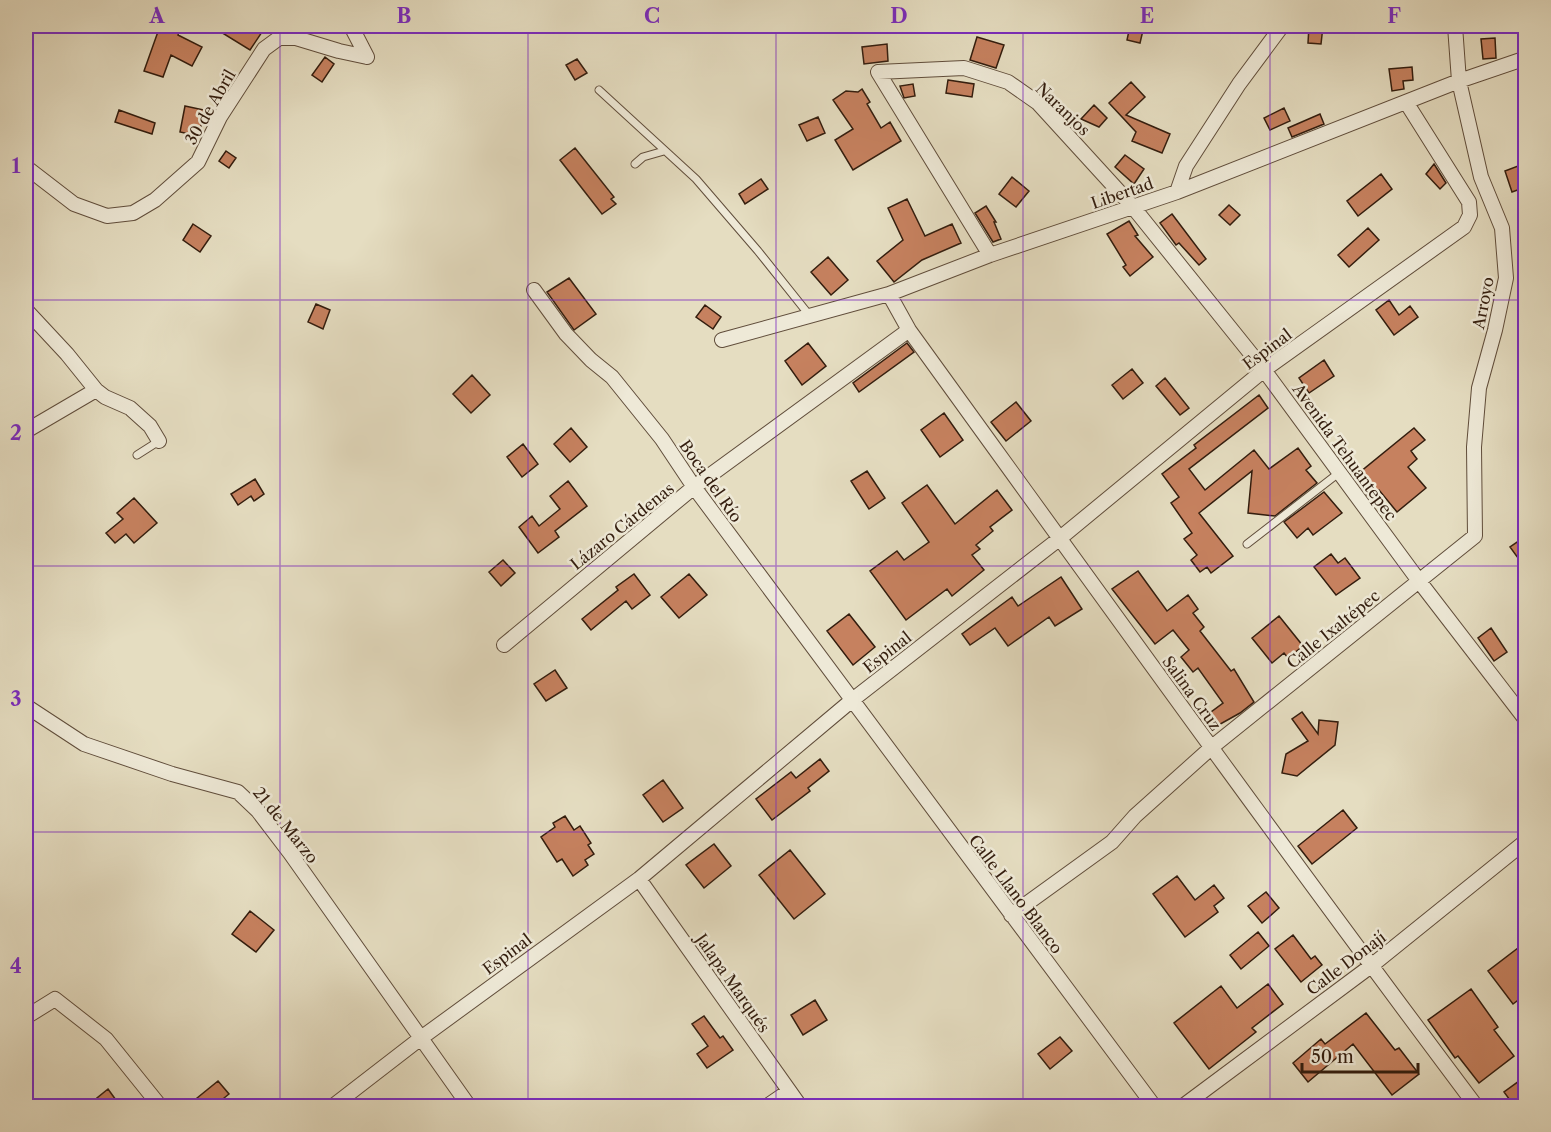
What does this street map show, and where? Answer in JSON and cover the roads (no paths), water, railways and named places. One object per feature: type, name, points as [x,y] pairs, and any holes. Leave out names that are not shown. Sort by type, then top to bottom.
[{"type":"street","name":"30 de Abril","points":[[26,167],[74,204],[107,216],[133,213],[155,200],[198,162],[220,117],[264,49],[279,38],[296,38],[367,57],[351,26]]},
{"type":"street","points":[[1177,192],[1185,166],[1239,84],[1282,26]]},
{"type":"street","name":"Arroyo","points":[[1455,26],[1459,81],[1481,177],[1502,228],[1506,278],[1496,330],[1479,388],[1474,447],[1475,536]]},
{"type":"street","name":"Libertad","points":[[722,340],[889,294],[990,255],[1177,192],[1459,81],[1526,58]]},
{"type":"street","name":"Naranjos","points":[[990,255],[878,72],[964,68],[1008,82],[1038,103],[1132,207]]},
{"type":"street","name":"Espinal","points":[[333,1107],[421,1038],[639,879],[851,701],[1059,539],[1264,370],[1464,227],[1470,215],[1469,202],[1406,102]]},
{"type":"street","name":"Avenida Tehuantepec","points":[[1132,207],[1264,370],[1419,581],[1526,720]]},
{"type":"street","name":"Boca del Río","points":[[534,290],[566,334],[591,360],[612,377],[655,430],[694,488],[851,701]]},
{"type":"street","name":"Salina Cruz","points":[[889,294],[909,330],[1059,539],[1476,1107]]},
{"type":"street","points":[[26,310],[68,354],[96,390],[105,397],[130,408],[150,426],[159,441]]},
{"type":"street","name":"Lázaro Cárdenas","points":[[504,645],[694,488],[909,330]]},
{"type":"street","points":[[26,431],[96,390]]},
{"type":"street","name":"Calle Ixaltépec","points":[[1011,915],[1112,842],[1135,816],[1212,747],[1475,536]]},
{"type":"street","name":"Calle Llano Blanco","points":[[851,701],[1154,1107]]},
{"type":"street","name":"21 de Marzo","points":[[26,706],[84,744],[172,774],[238,792],[258,811],[290,853],[469,1107]]},
{"type":"street","name":"Calle Donají","points":[[1183,1107],[1371,966],[1526,842]]},
{"type":"street","name":"Jalapa Marqués","points":[[639,879],[800,1107]]},
{"type":"street","points":[[26,1017],[55,999],[106,1039],[160,1107]]},
{"type":"street","points":[[767,1107],[789,1091]]},
{"type":"lane","points":[[599,90],[696,180],[810,316]]},
{"type":"lane","points":[[635,164],[643,158],[664,151]]},
{"type":"lane","points":[[137,455],[159,441]]},
{"type":"lane","points":[[1246,544],[1340,472]]}]
